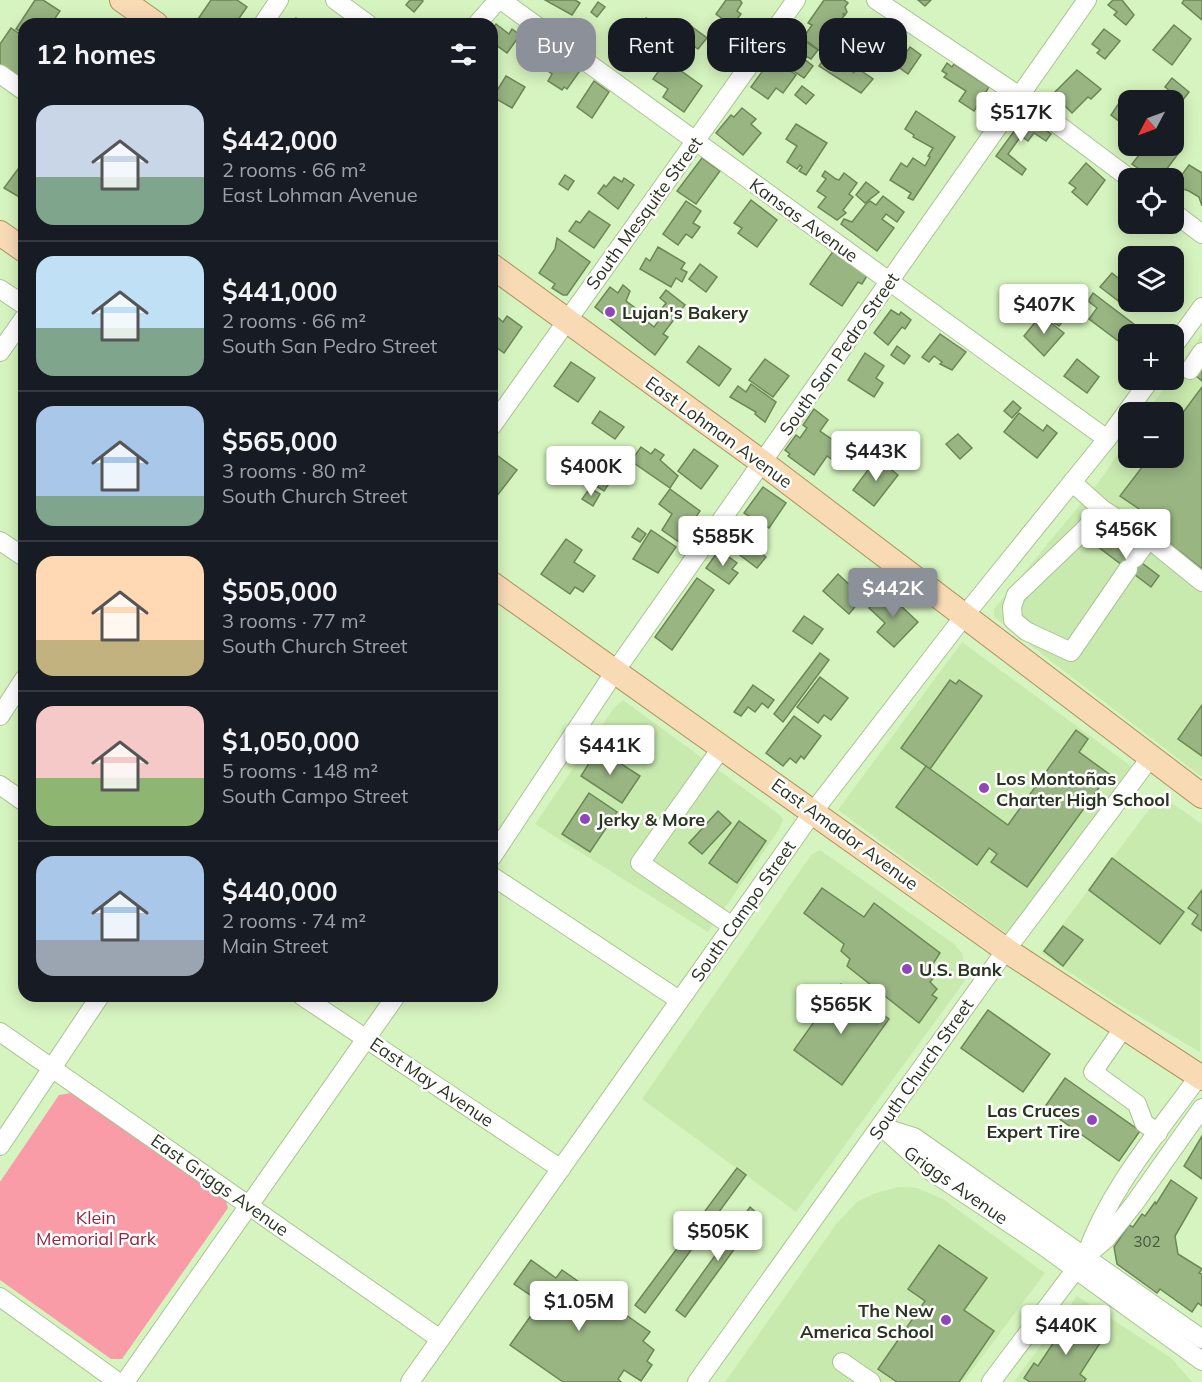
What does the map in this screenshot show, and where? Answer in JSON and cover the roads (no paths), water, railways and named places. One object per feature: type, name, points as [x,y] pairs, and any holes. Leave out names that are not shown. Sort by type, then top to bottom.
[{"type":"main road","points":[[122,0],[148,18]]},
{"type":"main road","points":[[0,233],[18,246]]},
{"type":"main road","name":"East Lohman Avenue","points":[[498,271],[763,463],[1202,796]]},
{"type":"main road","name":"East Amador Avenue","points":[[498,588],[616,670],[1006,950],[1201,1076]]},
{"type":"street","points":[[267,18],[279,0]]},
{"type":"street","points":[[335,0],[360,18]]},
{"type":"street","points":[[482,18],[499,0]]},
{"type":"street","name":"Kansas Avenue","points":[[499,0],[1107,439]]},
{"type":"street","name":"South Mesquite Street","points":[[498,418],[796,0]]},
{"type":"street","points":[[876,0],[1022,97],[1118,170]]},
{"type":"street","name":"South San Pedro Street","points":[[498,848],[616,670],[1022,97],[1087,0]]},
{"type":"street","points":[[0,74],[18,87]]},
{"type":"street","points":[[1184,220],[1202,234]]},
{"type":"street","points":[[0,289],[18,301]]},
{"type":"street","points":[[1184,332],[1202,307]]},
{"type":"street","points":[[0,352],[18,326]]},
{"type":"street","points":[[1190,370],[1202,352]]},
{"type":"street","name":"South Campo Street","points":[[410,1382],[813,812],[965,615],[1107,439],[1143,390]]},
{"type":"street","points":[[1072,482],[1102,509],[1149,539],[1202,582]]},
{"type":"street","points":[[1102,509],[1084,530],[1016,595],[1012,606],[1013,620],[1026,631],[1071,652],[1149,539]]},
{"type":"street","points":[[0,541],[18,553]]},
{"type":"street","points":[[0,716],[18,688]]},
{"type":"street","points":[[723,747],[640,863],[732,926]]},
{"type":"street","name":"South Church Street","points":[[697,1382],[1006,950],[1150,758]]},
{"type":"street","points":[[0,785],[18,798]]},
{"type":"street","points":[[498,880],[679,1000]]},
{"type":"street","points":[[0,1146],[96,1002]]},
{"type":"street","name":"East May Avenue","points":[[311,1002],[561,1169]]},
{"type":"street","points":[[125,1382],[392,1002]]},
{"type":"street","points":[[1124,1027],[1093,1072],[1137,1104],[1144,1123],[1158,1133]]},
{"type":"street","name":"East Griggs Avenue","points":[[0,1032],[440,1339]]},
{"type":"street","points":[[1080,1263],[1116,1191],[1201,1076]]},
{"type":"street","points":[[991,1382],[1080,1263],[1106,1239],[1134,1203],[1202,1108]]},
{"type":"street","name":"Griggs Avenue","points":[[881,1126],[914,1137],[1080,1263],[1202,1361]]},
{"type":"street","name":"Griggs Avenue","points":[[1080,1263],[1202,1339]]},
{"type":"street","points":[[0,1297],[118,1382]]},
{"type":"street","points":[[842,1362],[871,1382]]},
{"type":"place","name":"Lujan's Bakery","points":[[610,312]]},
{"type":"place","name":"Los Montoñas Charter High School","points":[[984,788]]},
{"type":"place","name":"Jerky & More","points":[[585,819]]},
{"type":"place","name":"U.S. Bank","points":[[907,969]]},
{"type":"place","name":"Las Cruces Expert Tire","points":[[1092,1120]]},
{"type":"place","name":"The New America School","points":[[946,1320]]},
{"type":"park label","name":"Klein Memorial Park","points":[[96,1227]]}]
